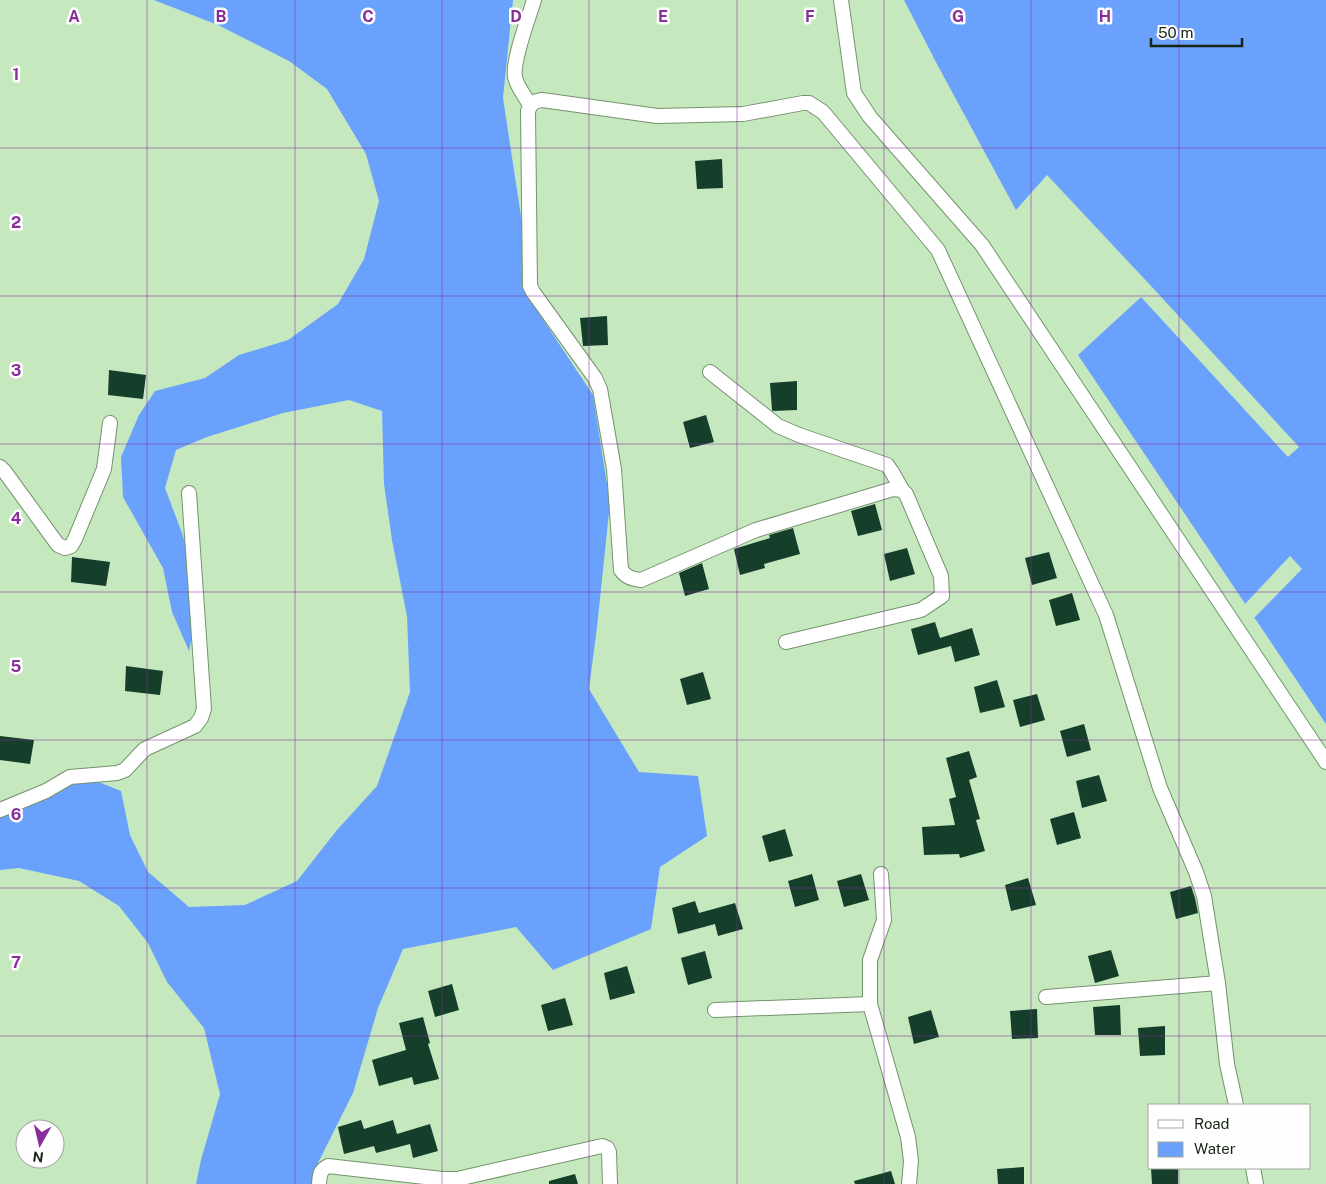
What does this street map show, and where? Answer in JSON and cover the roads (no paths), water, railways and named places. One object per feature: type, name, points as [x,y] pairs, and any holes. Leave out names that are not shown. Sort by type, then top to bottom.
[{"type":"street","points":[[530,105],[517,84],[515,64],[534,0]]},
{"type":"street","points":[[841,0],[854,93],[870,117],[982,245],[1326,762]]},
{"type":"street","points":[[902,490],[893,489],[756,530],[641,580],[625,576],[621,570],[614,469],[598,384],[530,286],[528,111],[530,105],[535,101],[542,100],[657,116],[743,114],[809,103],[823,112],[938,250],[1106,616],[1160,788],[1196,872],[1204,896],[1218,983],[1227,1064],[1236,1104]]},
{"type":"street","points":[[710,372],[778,426],[798,435],[887,465],[906,494],[941,576],[942,596],[921,610],[786,642]]},
{"type":"street","points":[[0,467],[58,545],[65,548],[70,546],[75,539],[104,469],[110,423]]},
{"type":"street","points":[[0,810],[46,791],[70,777],[126,770],[145,749],[194,726],[201,718],[204,709],[189,493]]},
{"type":"street","points":[[881,874],[884,920],[870,960],[870,1004],[908,1137],[911,1161],[910,1184]]},
{"type":"street","points":[[1046,997],[1218,983]]},
{"type":"street","points":[[715,1010],[870,1004]]},
{"type":"street","points":[[318,1184],[321,1172],[328,1166],[442,1179],[457,1179],[602,1146],[607,1148],[609,1152],[610,1184]]},
{"type":"street","points":[[1253,1169],[1256,1184]]},
{"type":"water","points":[[154,0],[513,0],[503,98],[532,303],[593,395],[610,503],[589,689],[639,772],[698,776],[707,836],[660,867],[651,929],[553,970],[516,927],[403,949],[378,1008],[353,1093],[318,1163],[313,1184],[196,1184],[220,1094],[204,1028],[167,982],[148,943],[119,906],[79,881],[19,868],[0,870],[0,817],[46,798],[75,783],[96,781],[121,791],[130,835],[148,872],[189,907],[245,905],[297,881],[337,830],[377,786],[410,692],[407,616],[392,540],[384,484],[382,411],[349,400],[283,413],[207,437],[176,450],[165,488],[191,563],[196,617],[189,651],[172,612],[163,568],[123,497],[121,457],[139,415],[155,391],[205,378],[239,355],[288,340],[338,304],[364,259],[379,201],[366,154],[327,89],[289,61],[218,25]]},
{"type":"water","points":[[904,0],[1326,0],[1326,724],[1078,355],[1152,287],[1047,175],[1016,210]]}]
